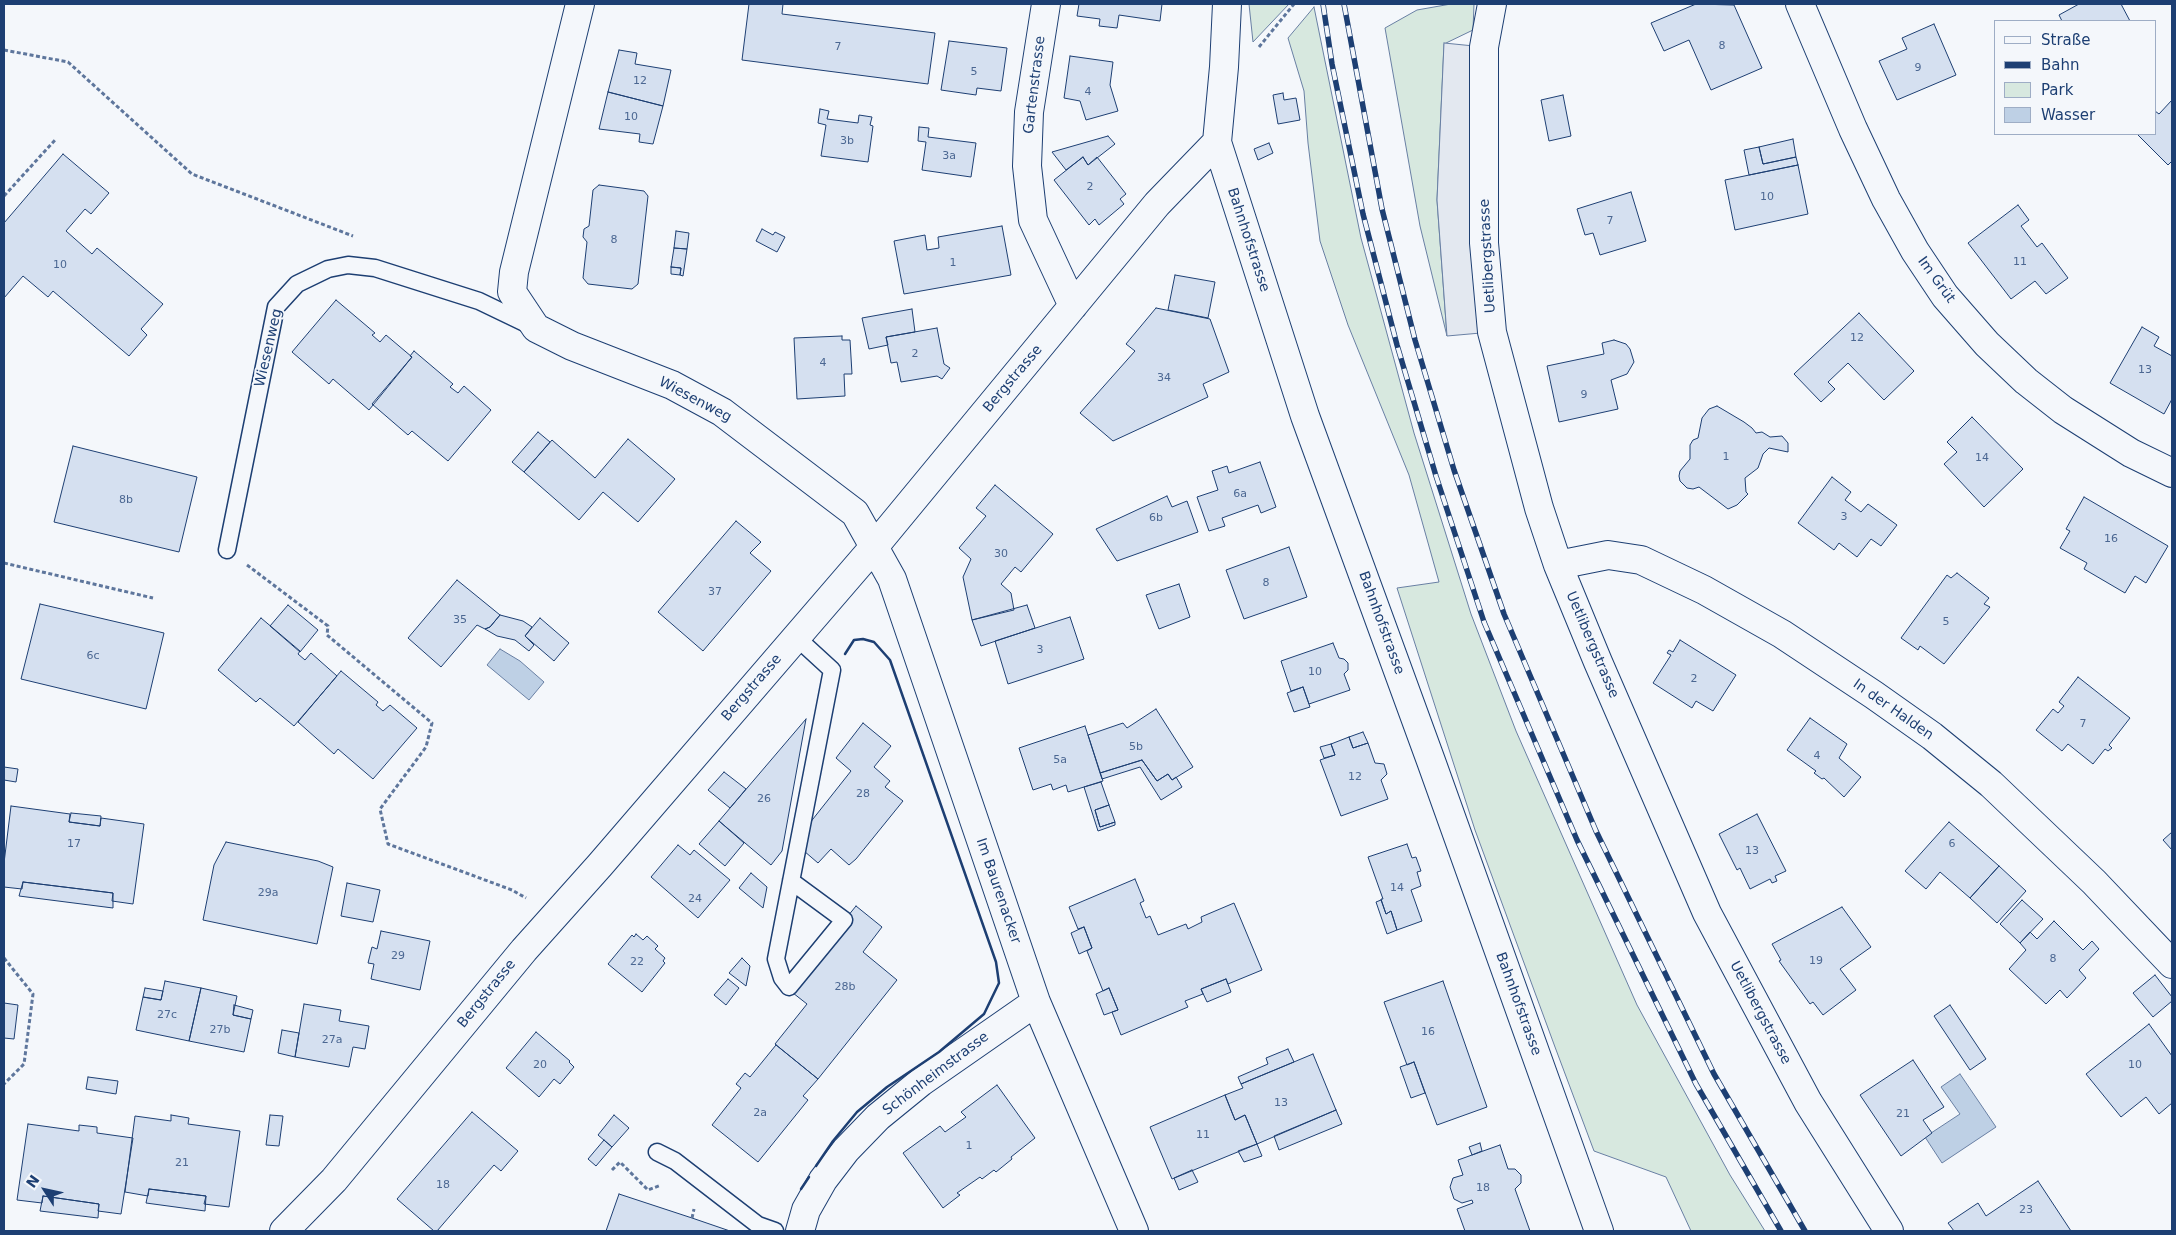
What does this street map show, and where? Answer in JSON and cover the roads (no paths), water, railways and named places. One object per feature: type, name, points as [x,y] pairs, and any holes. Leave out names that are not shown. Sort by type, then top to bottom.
[{"type":"street","name":"Wiesenweg","points":[[580,4],[514,272],[512,292],[536,328],[572,346],[672,385],[722,412],[855,514],[874,547]]},
{"type":"street","name":"Gartenstrasse","points":[[1046,4],[1028,112],[1027,166],[1033,220],[1074,306]]},
{"type":"street","name":"Bahnhofstrasse","points":[[1227,4],[1224,66],[1216,142],[1305,416],[1428,752],[1599,1231]]},
{"type":"street","name":"Uetlibergstrasse","points":[[1492,4],[1484,48],[1484,243],[1492,332],[1539,508],[1558,565],[1598,662],[1707,913],[1808,1102],[1889,1231]]},
{"type":"street","name":"Im Grüt","points":[[1800,4],[1853,129],[1886,199],[1915,251],[1945,296],[1987,344],[2026,381],[2063,410],[2131,453],[2172,474]]},
{"type":"street","name":"Bergstrasse","points":[[284,1231],[334,1180],[555,914],[600,865],[874,547],[1157,204],[1216,142]]},
{"type":"street","name":"Im Baurenacker","points":[[874,547],[892,579],[1036,1002],[1134,1231]]},
{"type":"street","name":"In der Halden","points":[[1558,565],[1608,555],[1641,560],[1704,590],[1790,640],[1932,736],[1991,784],[2094,882],[2172,964]]},
{"type":"street","name":"Schönheimstrasse","points":[[800,1231],[806,1210],[823,1180],[846,1150],[878,1117],[921,1082],[1036,1002]]},
{"type":"lane","name":"Wiesenweg","points":[[227,550],[276,307],[297,284],[328,269],[348,265],[375,268],[479,301],[536,328]]},
{"type":"lane","points":[[791,881],[844,920],[789,986],[782,978],[776,959],[791,881],[832,670],[796,636]]},
{"type":"lane","points":[[657,1152],[675,1161],[758,1225],[775,1231]]},
{"type":"water","points":[[500,649],[520,661],[544,682],[529,700],[487,665]]},
{"type":"water","points":[[1960,1074],[1996,1127],[1942,1163],[1925,1137],[1960,1114],[1941,1087]]},
{"type":"railway","points":[[1323,4],[1332,64],[1363,214],[1397,345],[1436,476],[1484,622],[1577,840],[1696,1084],[1781,1231]]},
{"type":"railway","points":[[1344,4],[1382,209],[1415,340],[1454,470],[1504,614],[1596,831],[1714,1074],[1805,1231]]}]
